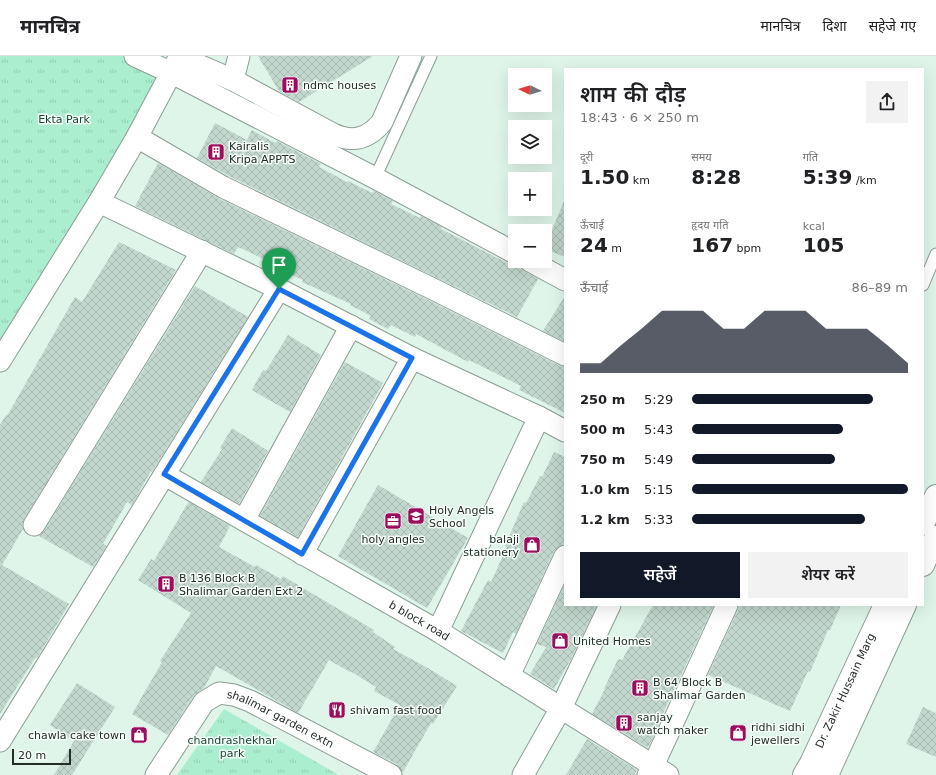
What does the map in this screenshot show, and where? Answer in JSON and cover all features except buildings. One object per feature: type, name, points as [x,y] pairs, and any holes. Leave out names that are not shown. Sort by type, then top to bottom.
[{"type":"street","points":[[135,56],[177,62],[233,80],[333,134],[340,137],[358,139],[375,131],[382,122],[411,56]]},
{"type":"street","points":[[233,80],[239,56]]},
{"type":"street","points":[[0,361],[99,202],[137,137],[177,62]]},
{"type":"street","points":[[177,62],[375,178],[508,249]]},
{"type":"street","points":[[137,137],[223,187],[428,286],[564,354]]},
{"type":"street","points":[[99,202],[279,289],[412,358],[539,417],[564,430]]},
{"type":"street","points":[[34,525],[202,251]]},
{"type":"street","points":[[543,268],[564,279]]},
{"type":"street","points":[[0,741],[279,289]]},
{"type":"street","points":[[244,520],[351,326]]},
{"type":"street","points":[[302,554],[412,358]]},
{"type":"street","points":[[438,631],[539,417]]},
{"type":"street","name":"b block road","points":[[164,474],[438,631],[562,708],[657,772]]},
{"type":"street","points":[[924,522],[936,496]]},
{"type":"street","points":[[924,563],[936,537]]},
{"type":"street","points":[[509,676],[564,558]]},
{"type":"street","points":[[523,775],[562,708],[610,606]]},
{"type":"street","points":[[657,772],[727,606]]},
{"type":"street","name":"Dr. Zakir Hussain Marg","points":[[804,775],[885,606]]},
{"type":"street","name":"Dr. Zakir Hussain Marg","points":[[827,775],[905,606]]},
{"type":"street","name":"shalimar garden extn","points":[[156,775],[204,702],[219,693],[234,695],[250,701],[391,775]]},
{"type":"lane","points":[[375,178],[431,56]]},
{"type":"lane","points":[[924,284],[933,270],[936,254]]},
{"type":"green space","name":"Ekta Park","points":[[0,56],[124,56],[166,75],[0,343]]},
{"type":"green space","name":"chandrashekhar park","points":[[224,709],[339,775],[177,775]]},
{"type":"place","name":"ndmc houses","points":[[290,85]]},
{"type":"place","name":"Kairalis Kripa APPTS","points":[[216,152]]},
{"type":"place","name":"Holy Angels School","points":[[416,516]]},
{"type":"place","name":"holy angles","points":[[393,521]]},
{"type":"place","name":"balaji stationery","points":[[532,545]]},
{"type":"place","name":"B 136 Block B Shalimar Garden Ext 2","points":[[166,584]]},
{"type":"place","name":"United Homes","points":[[560,641]]},
{"type":"place","name":"B 64 Block B Shalimar Garden","points":[[640,688]]},
{"type":"place","name":"shivam fast food","points":[[337,710]]},
{"type":"place","name":"sanjay watch maker","points":[[624,723]]},
{"type":"place","name":"ridhi sidhi jewellers","points":[[738,733]]},
{"type":"place","name":"chawla cake town","points":[[139,735]]},
{"type":"route","points":[[279,289],[412,358],[302,554],[164,474],[279,289]]}]
